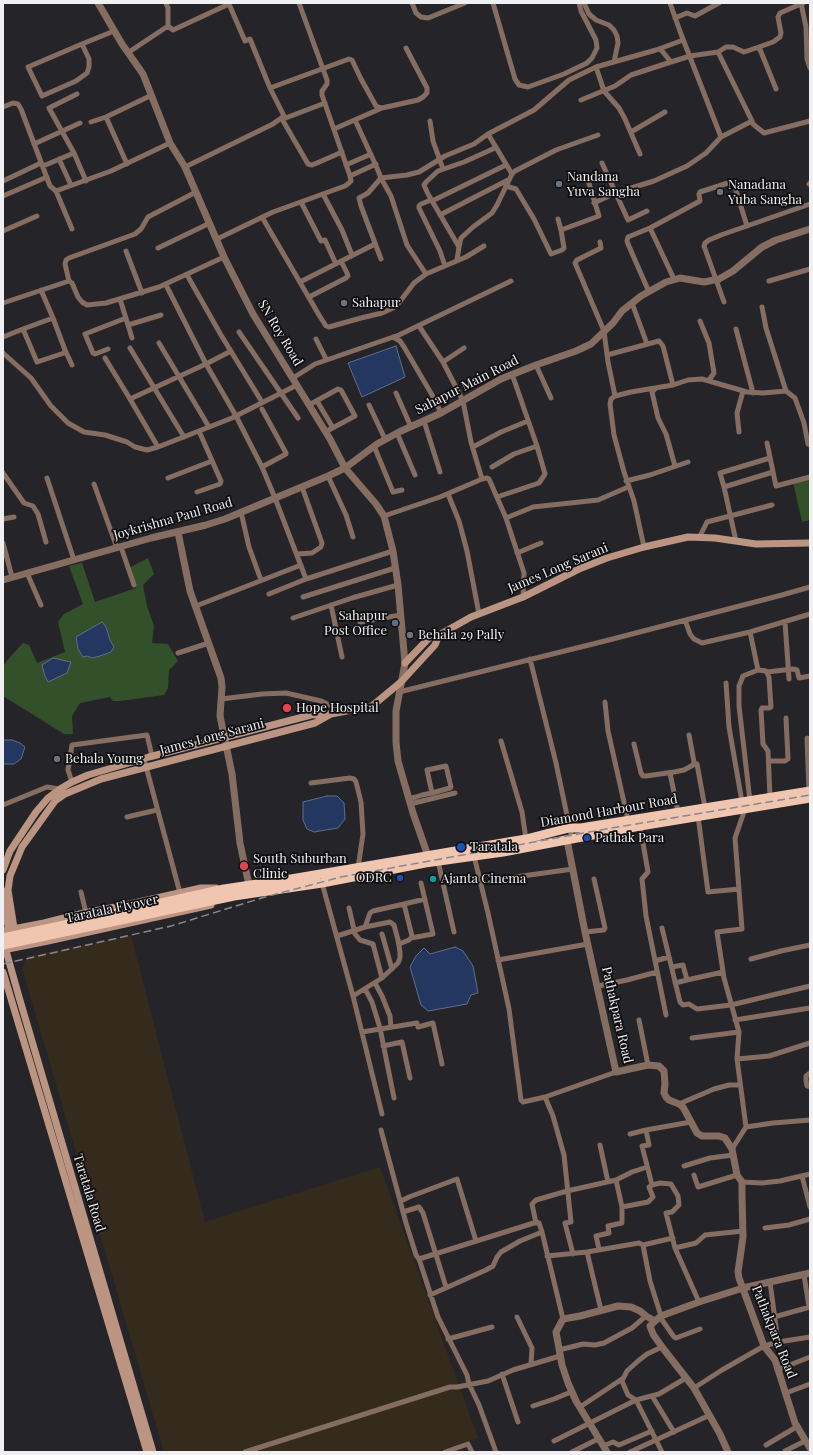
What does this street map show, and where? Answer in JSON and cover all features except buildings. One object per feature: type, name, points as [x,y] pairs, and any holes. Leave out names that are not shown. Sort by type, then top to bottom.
[{"type":"highway","name":"Diamond Harbour Road","points":[[226,898],[250,889],[291,879],[526,839],[569,828],[581,828],[678,812],[810,794]]},
{"type":"highway","name":"Diamond Harbour Road","points":[[224,888],[250,889],[322,883],[438,861],[569,840],[698,816],[770,798],[810,794]]},
{"type":"highway","name":"Taratala Flyover","points":[[6,933],[60,926],[184,895],[224,888]]},
{"type":"highway","name":"Taratala Flyover","points":[[8,948],[226,898]]},
{"type":"main road","name":"James Long Sarani","points":[[405,663],[430,637],[439,635],[479,614],[523,597],[579,569],[607,558],[644,547],[688,537],[736,540],[756,544],[810,544]]},
{"type":"main road","name":"James Long Sarani","points":[[6,933],[8,890],[6,877],[22,846],[25,834],[55,801],[65,794],[101,778],[315,723],[331,714],[372,706],[401,682],[434,645],[439,635]]},
{"type":"main road","points":[[3,870],[10,852],[25,834],[36,812],[48,798],[72,782],[88,775],[152,756],[311,715],[331,714]]},
{"type":"main road","points":[[3,891],[8,948],[195,910],[217,904],[226,898]]},
{"type":"main road","points":[[6,933],[86,913],[184,895]]},
{"type":"main road","name":"Taratala Road","points":[[6,933],[19,997],[153,1452]]},
{"type":"main road","points":[[3,972],[146,1452]]},
{"type":"street","name":"SN Roy Road","points":[[98,3],[114,31],[143,74],[170,143],[184,167],[224,257],[253,314],[317,418],[345,468],[376,504],[384,516],[398,585],[405,663],[396,711],[396,742],[398,761],[409,801],[428,856]]},
{"type":"street","points":[[166,3],[168,8],[168,26]]},
{"type":"street","points":[[168,26],[170,29],[175,29],[229,3],[245,41],[250,39],[270,88],[284,116],[280,120]]},
{"type":"street","points":[[217,239],[262,217],[349,183],[350,176],[322,91],[327,84],[327,80],[299,3]]},
{"type":"street","points":[[412,3],[416,13],[421,17],[428,18],[465,3]]},
{"type":"street","points":[[493,3],[515,80],[519,85],[528,87],[564,74],[592,58],[597,48],[596,40],[581,11],[579,3]]},
{"type":"street","points":[[584,3],[592,17],[608,25],[614,30],[618,43],[614,62]]},
{"type":"street","points":[[670,3],[721,137]]},
{"type":"street","points":[[675,18],[687,13],[695,16],[710,5],[719,3]]},
{"type":"street","points":[[581,100],[615,86],[631,75],[690,56],[718,52],[726,47],[744,52],[773,42],[780,37],[781,33],[778,17],[780,13],[801,3],[806,27],[807,59],[810,68]]},
{"type":"street","points":[[129,52],[168,26]]},
{"type":"street","points":[[82,44],[89,59],[87,74],[76,82],[42,96],[28,67],[82,44],[114,31]]},
{"type":"street","points":[[381,259],[363,213],[359,198],[368,193],[381,178],[413,174],[426,169],[440,159],[474,144],[488,134],[534,110],[569,80],[596,68],[659,49],[683,40]]},
{"type":"street","points":[[759,47],[776,89]]},
{"type":"street","points":[[334,129],[382,108],[418,100],[427,93],[427,88],[406,48]]},
{"type":"street","points":[[659,49],[671,62]]},
{"type":"street","points":[[718,52],[752,121],[764,132],[810,121]]},
{"type":"street","points":[[270,88],[348,59],[352,60],[376,106],[382,108]]},
{"type":"street","points":[[596,68],[604,91],[619,108],[640,154]]},
{"type":"street","points":[[77,94],[49,108],[74,153],[86,181]]},
{"type":"street","points":[[91,122],[106,117],[152,96]]},
{"type":"street","points":[[3,107],[13,103],[18,104],[50,186],[56,191],[72,229]]},
{"type":"street","points":[[184,167],[280,120],[325,103]]},
{"type":"street","points":[[631,132],[665,112]]},
{"type":"street","points":[[106,117],[127,164]]},
{"type":"street","points":[[280,120],[308,164],[312,165],[342,152]]},
{"type":"street","points":[[355,120],[381,178],[391,196],[407,244],[426,274]]},
{"type":"street","points":[[430,121],[433,141],[443,169]]},
{"type":"street","points":[[594,203],[615,193],[654,181],[687,166],[706,153],[721,137],[752,121]]},
{"type":"street","points":[[34,144],[80,123]]},
{"type":"street","points":[[488,134],[495,148],[512,174]]},
{"type":"street","points":[[457,260],[459,247],[463,236],[492,213],[512,174],[522,167],[548,154],[598,135]]},
{"type":"street","points":[[56,191],[86,181],[127,164],[170,143]]},
{"type":"street","points":[[459,247],[431,200],[424,185],[434,174],[443,169],[464,162],[495,148]]},
{"type":"street","points":[[3,181],[42,164],[74,153]]},
{"type":"street","points":[[346,165],[371,154]]},
{"type":"street","points":[[60,159],[71,185]]},
{"type":"street","points":[[602,162],[628,220],[647,211]]},
{"type":"street","points":[[350,176],[376,164]]},
{"type":"street","points":[[445,266],[440,250],[419,206],[506,165]]},
{"type":"street","points":[[3,196],[47,177]]},
{"type":"street","points":[[561,230],[598,218],[599,214],[594,203],[587,177]]},
{"type":"street","points":[[440,215],[508,180]]},
{"type":"street","points":[[649,292],[627,241],[628,237],[650,228],[700,201],[700,192],[731,182],[734,186],[747,226]]},
{"type":"street","points":[[506,186],[516,189],[534,219],[551,254],[564,248],[558,219]]},
{"type":"street","points":[[196,192],[148,217],[141,229],[135,234],[66,260],[64,264],[69,281],[72,283],[82,302],[88,305],[96,305],[142,293],[188,275],[224,257]]},
{"type":"street","points":[[324,194],[340,225],[352,256]]},
{"type":"street","points":[[301,202],[321,241],[325,240],[338,263],[348,276],[309,298]]},
{"type":"street","points":[[724,302],[704,246],[705,243],[714,238],[810,204]]},
{"type":"street","points":[[3,231],[38,216]]},
{"type":"street","points":[[262,217],[326,326],[331,327],[382,313],[393,308],[398,304],[414,283],[426,274],[484,246]]},
{"type":"street","points":[[158,248],[210,224]]},
{"type":"street","points":[[650,228],[674,279],[685,278],[704,282],[717,280],[726,276],[762,247],[776,240],[810,229]]},
{"type":"street","points":[[600,242],[601,248],[577,260],[575,263],[604,332],[615,396]]},
{"type":"street","points":[[300,282],[375,244]]},
{"type":"street","points":[[126,251],[142,293]]},
{"type":"street","points":[[769,281],[810,269]]},
{"type":"street","points":[[188,275],[262,402]]},
{"type":"street","name":"Sahapur Main Road","points":[[345,468],[374,446],[397,433],[440,414],[494,383],[512,374],[576,351],[591,344],[613,323],[622,311],[632,303],[674,279]]},
{"type":"street","points":[[3,303],[69,281]]},
{"type":"street","points":[[3,353],[31,378],[51,406],[68,423],[84,432],[105,434],[127,442],[135,447],[147,450],[236,416],[282,393],[315,364],[393,337],[419,326],[511,281]]},
{"type":"street","points":[[166,284],[206,364],[236,416],[262,467],[306,580]]},
{"type":"street","points":[[41,290],[72,365]]},
{"type":"street","points":[[120,299],[132,338]]},
{"type":"street","points":[[632,303],[647,344]]},
{"type":"street","points":[[762,307],[766,328],[786,391],[795,398],[804,423],[808,444],[810,445]]},
{"type":"street","points":[[128,325],[161,315]]},
{"type":"street","points":[[3,337],[53,318]]},
{"type":"street","points":[[108,349],[95,354],[92,353],[85,334],[126,318]]},
{"type":"street","points":[[700,321],[709,343],[714,373],[708,380]]},
{"type":"street","points":[[419,326],[443,362],[462,401],[471,442],[482,480]]},
{"type":"street","points":[[23,329],[36,362],[64,353],[65,350]]},
{"type":"street","points":[[736,329],[753,392]]},
{"type":"street","points":[[239,332],[298,418]]},
{"type":"street","points":[[393,337],[400,341],[404,347],[435,400],[440,414]]},
{"type":"street","points":[[316,340],[326,359]]},
{"type":"street","points":[[607,354],[659,341],[662,344],[673,385]]},
{"type":"street","points":[[159,343],[210,426]]},
{"type":"street","points":[[130,348],[184,437]]},
{"type":"street","points":[[443,362],[464,348]]},
{"type":"street","points":[[130,399],[231,351]]},
{"type":"street","points":[[105,358],[158,447]]},
{"type":"street","points":[[536,365],[551,398]]},
{"type":"street","points":[[497,497],[541,482],[545,474],[512,374]]},
{"type":"street","points":[[644,547],[634,501],[626,481],[614,434],[611,399],[615,396],[631,392],[655,389],[688,380],[702,379],[743,391],[763,393],[786,391]]},
{"type":"street","points":[[309,405],[338,389],[341,390],[355,415],[325,432]]},
{"type":"street","points":[[655,389],[652,392],[658,418],[666,434],[676,466]]},
{"type":"street","points":[[739,432],[737,413],[743,391]]},
{"type":"street","points":[[396,393],[411,427]]},
{"type":"street","points":[[317,401],[333,428]]},
{"type":"street","points":[[369,405],[385,440]]},
{"type":"street","points":[[262,408],[286,454],[262,467]]},
{"type":"street","points":[[317,418],[324,414]]},
{"type":"street","points":[[424,421],[440,472]]},
{"type":"street","points":[[473,447],[501,432],[528,421]]},
{"type":"street","points":[[197,492],[221,483],[199,431]]},
{"type":"street","points":[[397,433],[415,475]]},
{"type":"street","points":[[767,443],[776,486],[810,477]]},
{"type":"street","points":[[374,446],[393,492],[402,490]]},
{"type":"street","points":[[492,467],[519,452],[537,446]]},
{"type":"street","points":[[736,540],[720,473],[770,458]]},
{"type":"street","points":[[168,478],[212,461]]},
{"type":"street","points":[[626,481],[650,475],[688,462]]},
{"type":"street","name":"Joykrishna Paul Road","points":[[3,580],[151,538],[206,525],[302,487],[345,468]]},
{"type":"street","points":[[724,487],[773,472]]},
{"type":"street","points":[[3,473],[24,503],[34,506],[38,514],[46,542]]},
{"type":"street","points":[[328,476],[353,537]]},
{"type":"street","points":[[47,478],[74,560]]},
{"type":"street","points":[[384,516],[448,494],[487,478],[491,481],[506,518],[524,573],[523,597]]},
{"type":"street","points":[[94,484],[134,585]]},
{"type":"street","points":[[297,554],[312,553],[321,547],[322,543],[302,487]]},
{"type":"street","points":[[506,518],[533,507],[598,500],[628,487]]},
{"type":"street","points":[[448,494],[459,521],[467,551],[479,614]]},
{"type":"street","points":[[699,538],[707,522],[772,505]]},
{"type":"street","points":[[241,512],[249,547],[261,580]]},
{"type":"street","points":[[3,519],[14,517]]},
{"type":"street","points":[[178,532],[185,572],[221,678],[222,687],[220,716],[227,745],[240,842],[250,889]]},
{"type":"street","points":[[3,543],[12,577]]},
{"type":"street","points":[[517,553],[541,543]]},
{"type":"street","points":[[269,594],[392,551]]},
{"type":"street","points":[[196,606],[301,565]]},
{"type":"street","points":[[303,597],[395,568]]},
{"type":"street","points":[[27,573],[41,605]]},
{"type":"street","points":[[293,618],[398,585]]},
{"type":"street","points":[[399,692],[810,587]]},
{"type":"street","points":[[331,605],[342,657]]},
{"type":"street","points":[[685,620],[690,634],[694,639],[702,643],[750,632],[810,614]]},
{"type":"street","points":[[360,622],[401,615]]},
{"type":"street","points":[[785,622],[789,679]]},
{"type":"street","points":[[750,632],[758,670]]},
{"type":"street","points":[[178,653],[209,643]]},
{"type":"street","points":[[530,659],[556,762],[569,828],[569,840]]},
{"type":"street","points":[[810,676],[799,678],[797,670],[793,669],[767,672],[764,670],[758,670],[743,676],[739,686],[745,804],[735,838],[742,929],[717,932],[723,972],[739,1032],[737,1059],[746,1127],[733,1152],[737,1175],[742,1182],[762,1183],[780,1181],[810,1174]]},
{"type":"street","points":[[767,672],[771,707],[762,708],[761,710],[763,744],[768,749],[770,798]]},
{"type":"street","points":[[726,683],[729,727],[745,804]]},
{"type":"street","points":[[221,699],[262,694],[286,693],[321,701],[345,712]]},
{"type":"street","points":[[605,702],[609,735],[628,820]]},
{"type":"street","points":[[769,761],[785,761],[788,759],[786,718]]},
{"type":"street","points":[[72,782],[68,770],[72,745],[147,735],[152,756]]},
{"type":"street","points":[[634,744],[643,776],[670,773],[684,770],[693,765],[694,762],[689,735]]},
{"type":"street","points":[[807,738],[810,794]]},
{"type":"street","points":[[501,741],[522,812],[526,839]]},
{"type":"street","points":[[144,759],[157,810],[184,895]]},
{"type":"street","points":[[697,764],[705,808]]},
{"type":"street","points":[[409,801],[451,788],[446,766],[427,770],[432,793]]},
{"type":"street","points":[[670,773],[678,812]]},
{"type":"street","points":[[311,783],[350,778],[354,779],[356,782],[361,802],[363,834],[358,868]]},
{"type":"street","points":[[3,805],[48,787],[60,789]]},
{"type":"street","points":[[409,801],[455,793]]},
{"type":"street","points":[[127,817],[157,810]]},
{"type":"street","points":[[698,816],[708,892],[739,889]]},
{"type":"street","points":[[640,826],[648,872],[642,879],[646,916],[666,1015]]},
{"type":"street","name":"Pathakpara Road","points":[[569,840],[585,932],[616,1072],[648,1065],[655,1065],[662,1068],[664,1071],[664,1093],[669,1100],[680,1104],[697,1133],[702,1136],[719,1136],[725,1138],[733,1152]]},
{"type":"street","points":[[474,856],[509,1009],[522,1102],[545,1097],[616,1072]]},
{"type":"street","points":[[438,861],[454,932]]},
{"type":"street","points":[[508,878],[573,869]]},
{"type":"street","points":[[585,932],[604,930],[605,928],[594,878]]},
{"type":"street","points":[[322,883],[353,996],[382,1114]]},
{"type":"street","points":[[399,944],[411,938],[433,934],[421,883]]},
{"type":"street","points":[[80,892],[86,913]]},
{"type":"street","points":[[365,927],[370,913],[373,911],[424,899]]},
{"type":"street","points":[[404,904],[412,933],[411,938]]},
{"type":"street","points":[[350,908],[354,931],[360,940],[373,944],[382,978]]},
{"type":"street","points":[[337,936],[365,927],[388,922],[394,924],[399,944],[400,958],[392,969],[382,978],[353,996]]},
{"type":"street","points":[[662,928],[680,1002],[683,1005],[689,1004],[697,1009],[731,1005],[810,986]]},
{"type":"street","points":[[382,934],[392,969]]},
{"type":"street","points":[[498,960],[588,944]]},
{"type":"street","points":[[751,959],[810,945]]},
{"type":"street","points":[[655,960],[669,958]]},
{"type":"street","points":[[672,967],[683,965],[687,980]]},
{"type":"street","points":[[598,986],[657,972]]},
{"type":"street","points":[[675,983],[723,972]]},
{"type":"street","points":[[375,983],[390,1016],[392,1026]]},
{"type":"street","points":[[365,989],[372,1002],[380,1028],[394,1098]]},
{"type":"street","points":[[735,1020],[810,1008]]},
{"type":"street","points":[[639,1020],[648,1065]]},
{"type":"street","points":[[362,1032],[392,1026],[433,1023],[442,1064]]},
{"type":"street","points":[[692,1038],[739,1032]]},
{"type":"street","points":[[383,1046],[402,1042],[410,1078]]},
{"type":"street","points":[[737,1059],[768,1056],[810,1043]]},
{"type":"street","points":[[810,1073],[806,1076],[806,1081],[807,1086],[810,1087]]},
{"type":"street","points":[[680,1104],[714,1090],[740,1085]]},
{"type":"street","points":[[545,1097],[553,1116],[564,1155],[571,1222],[565,1223],[573,1254]]},
{"type":"street","points":[[746,1127],[774,1122],[810,1120]]},
{"type":"street","points":[[630,1134],[691,1122]]},
{"type":"street","points":[[382,1130],[403,1212],[416,1255],[419,1259],[430,1294],[448,1339],[466,1374],[496,1452]]},
{"type":"street","points":[[646,1130],[649,1145],[642,1146],[652,1185]]},
{"type":"street","points":[[600,1145],[608,1182]]},
{"type":"street","points":[[684,1166],[733,1152]]},
{"type":"street","points":[[647,1167],[616,1180],[540,1198],[532,1204],[536,1223],[539,1223],[542,1232],[562,1319],[556,1332],[559,1353],[571,1392],[605,1449],[613,1442],[619,1445],[652,1430]]},
{"type":"street","points":[[694,1175],[698,1187],[737,1175]]},
{"type":"street","points":[[802,1176],[810,1207]]},
{"type":"street","points":[[401,1201],[457,1179],[476,1241]]},
{"type":"street","points":[[599,1248],[596,1236],[609,1233],[608,1226],[622,1223],[622,1207],[616,1180]]},
{"type":"street","name":"Pathakpara Road","points":[[742,1182],[743,1231],[738,1272],[764,1346],[775,1360],[795,1423],[810,1448]]},
{"type":"street","points":[[622,1207],[648,1202],[653,1196],[648,1186],[660,1183],[670,1184],[678,1196],[679,1205],[672,1212],[666,1213],[675,1248],[699,1302]]},
{"type":"street","points":[[403,1212],[419,1207],[437,1253],[446,1287]]},
{"type":"street","points":[[765,1228],[789,1225],[810,1220]]},
{"type":"street","points":[[419,1259],[536,1223]]},
{"type":"street","points":[[675,1248],[696,1243],[705,1235],[743,1231]]},
{"type":"street","points":[[430,1294],[486,1270],[493,1266],[501,1252],[520,1241],[542,1232]]},
{"type":"street","points":[[547,1256],[587,1252],[599,1248],[638,1243],[643,1245],[673,1238]]},
{"type":"street","points":[[643,1245],[659,1318],[676,1338],[700,1329]]},
{"type":"street","points":[[587,1252],[601,1310]]},
{"type":"street","points":[[728,1452],[710,1415],[694,1388],[662,1347],[653,1334],[650,1326],[659,1318],[699,1302],[743,1288],[807,1274],[810,1307],[774,1317]]},
{"type":"street","points":[[770,1282],[775,1309],[774,1317],[778,1342]]},
{"type":"street","points":[[562,1319],[624,1306],[640,1310],[646,1316],[659,1318]]},
{"type":"street","points":[[245,1452],[450,1387],[488,1381],[502,1374],[583,1344],[595,1345],[604,1343],[632,1328],[646,1316]]},
{"type":"street","points":[[517,1317],[532,1348],[531,1364]]},
{"type":"street","points":[[448,1339],[492,1326]]},
{"type":"street","points":[[694,1388],[764,1346],[778,1342],[810,1337]]},
{"type":"street","points":[[580,1407],[622,1379],[627,1371],[646,1354],[662,1347]]},
{"type":"street","points":[[777,1370],[810,1357]]},
{"type":"street","points":[[502,1374],[518,1422]]},
{"type":"street","points":[[554,1441],[636,1400],[660,1394],[686,1378]]},
{"type":"street","points":[[622,1379],[628,1395],[636,1400],[662,1452]]},
{"type":"street","points":[[786,1393],[810,1384]]},
{"type":"street","points":[[532,1406],[571,1392]]},
{"type":"street","points":[[652,1396],[674,1432]]},
{"type":"street","points":[[630,1452],[710,1415]]},
{"type":"street","points":[[766,1445],[798,1426]]},
{"type":"street","points":[[572,1452],[598,1439]]},
{"type":"street","points":[[785,1451],[805,1440]]},
{"type":"street","points":[[447,1452],[468,1444],[472,1452]]},
{"type":"shaded area","points":[[131,936],[205,1222],[380,1167],[478,1438],[435,1452],[164,1452],[22,968],[28,956]]},
{"type":"green space","points":[[810,478],[810,520],[802,522],[793,482]]},
{"type":"green space","points":[[148,558],[154,574],[143,585],[147,606],[154,626],[152,643],[168,644],[178,661],[169,670],[168,688],[164,695],[120,701],[113,701],[110,697],[80,703],[72,716],[73,734],[64,734],[3,696],[3,666],[23,643],[29,645],[37,663],[65,652],[58,622],[64,614],[83,604],[69,566],[82,563],[95,602],[136,588],[129,568]]},
{"type":"water","points":[[396,346],[405,377],[362,397],[348,363]]},
{"type":"water","points":[[102,622],[106,627],[114,647],[111,652],[100,656],[92,658],[87,656],[83,657],[78,649],[76,637]]},
{"type":"water","points":[[53,658],[71,662],[67,673],[48,682],[42,665]]},
{"type":"water","points":[[12,740],[25,747],[21,759],[14,764],[3,764],[3,741]]},
{"type":"water","points":[[327,796],[337,796],[344,803],[345,819],[338,828],[314,832],[307,829],[303,820],[303,802]]},
{"type":"water","points":[[455,947],[463,951],[473,966],[478,993],[471,995],[467,1004],[428,1011],[421,1005],[410,967],[416,956],[424,948],[430,954]]},
{"type":"railway","points":[[3,964],[171,926],[265,897],[341,877],[606,829],[810,795]]},
{"type":"place","name":"Nandana Yuva Sangha","points":[[559,184]]},
{"type":"place","name":"Nanadana Yuba Sangha","points":[[720,192]]},
{"type":"place","name":"Sahapur","points":[[344,303]]},
{"type":"place","name":"Sahapur Post Office","points":[[395,623]]},
{"type":"place","name":"Behala 29 Pally","points":[[410,635]]},
{"type":"place","name":"Hope Hospital","points":[[287,708]]},
{"type":"place","name":"Behala Young","points":[[57,759]]},
{"type":"place","name":"Pathak Para","points":[[587,838]]},
{"type":"place","name":"Taratala","points":[[461,847]]},
{"type":"place","name":"South Suburban Clinic","points":[[244,866]]},
{"type":"place","name":"ODRC","points":[[400,878]]},
{"type":"place","name":"Ajanta Cinema","points":[[433,879]]}]
